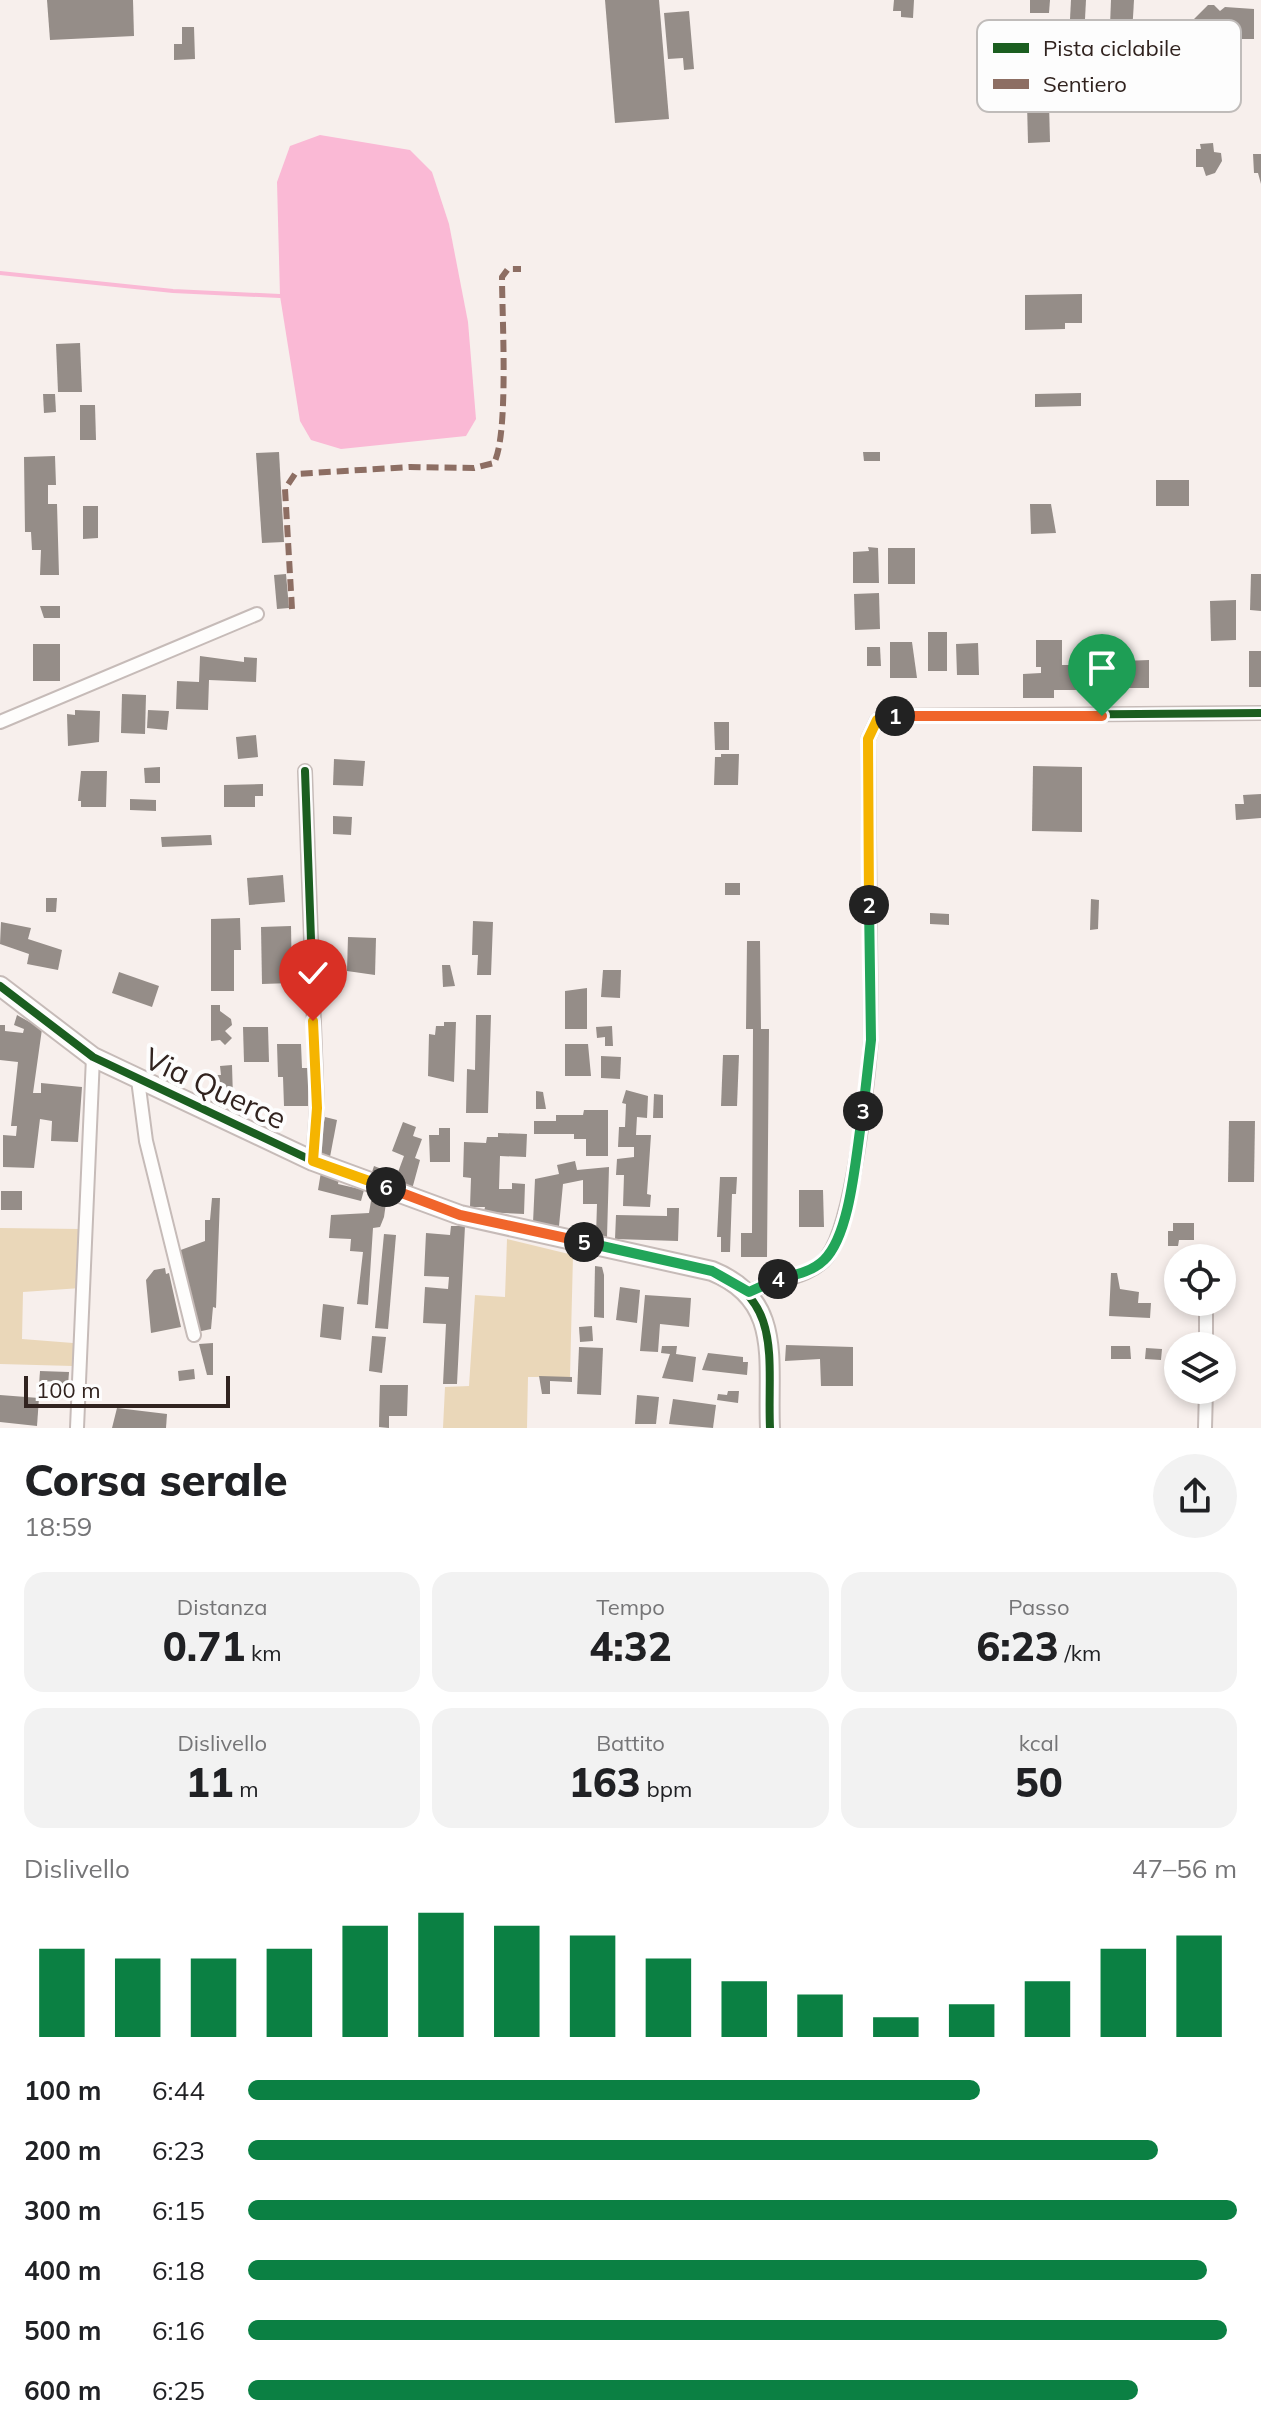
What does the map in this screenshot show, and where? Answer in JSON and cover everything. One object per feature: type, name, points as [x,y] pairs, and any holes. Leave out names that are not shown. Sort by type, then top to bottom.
[{"type":"street","points":[[0,722],[257,614]]},
{"type":"street","points":[[770,1428],[767,1338],[760,1307],[749,1292],[816,1266],[827,1258],[842,1227],[867,1089],[870,1052],[868,739],[877,720],[888,716],[1261,713]]},
{"type":"street","points":[[305,771],[317,1108],[313,1161]]},
{"type":"street","name":"Via Querce","points":[[0,986],[93,1057],[313,1161],[460,1215],[712,1271],[749,1292]]},
{"type":"street","points":[[77,1428],[93,1057]]},
{"type":"street","points":[[138,1080],[146,1141],[194,1335]]},
{"type":"street","points":[[1205,1428],[1206,1404]]},
{"type":"shaded area","points":[[320,135],[410,150],[432,172],[449,224],[468,322],[476,419],[466,436],[341,449],[311,440],[300,421],[280,296],[277,182],[290,146]]},
{"type":"shaded area","points":[[0,1228],[81,1229],[81,1288],[23,1292],[22,1339],[73,1343],[73,1366],[0,1364]]},
{"type":"shaded area","points":[[507,1239],[573,1255],[570,1377],[528,1377],[527,1428],[443,1428],[445,1387],[469,1386],[475,1295],[505,1297]]},
{"type":"building","points":[[47,0],[133,0],[134,36],[50,40]]},
{"type":"building","points":[[605,0],[659,0],[669,119],[615,123]]},
{"type":"building","points":[[894,0],[914,0],[913,18],[901,17],[901,11],[893,11]]},
{"type":"building","points":[[1030,0],[1050,0],[1049,13],[1030,13]]},
{"type":"building","points":[[1071,0],[1086,0],[1085,19],[1070,19]]},
{"type":"building","points":[[1111,0],[1134,0],[1133,20],[1110,20]]},
{"type":"building","points":[[1208,5],[1214,5],[1220,11],[1225,7],[1254,9],[1254,39],[1241,39],[1241,20],[1194,19]]},
{"type":"building","points":[[689,11],[694,69],[684,70],[683,58],[668,59],[664,13]]},
{"type":"building","points":[[182,27],[194,27],[195,59],[174,60],[174,44],[182,44]]},
{"type":"building","points":[[1027,112],[1049,112],[1050,142],[1028,143]]},
{"type":"building","points":[[1213,143],[1214,152],[1221,153],[1222,161],[1215,173],[1206,176],[1203,167],[1196,167],[1196,149],[1201,149],[1200,144]]},
{"type":"building","points":[[1253,154],[1261,154],[1261,184],[1258,173],[1254,173]]},
{"type":"building","points":[[1082,294],[1082,323],[1065,323],[1065,329],[1025,330],[1025,295]]},
{"type":"building","points":[[80,343],[82,392],[58,392],[56,344]]},
{"type":"building","points":[[1081,393],[1081,406],[1035,407],[1035,394]]},
{"type":"building","points":[[43,394],[55,394],[56,412],[44,413]]},
{"type":"building","points":[[80,405],[95,405],[96,440],[80,440]]},
{"type":"building","points":[[279,452],[284,542],[262,543],[256,453]]},
{"type":"building","points":[[863,452],[880,452],[880,461],[864,461]]},
{"type":"building","points":[[55,456],[56,485],[48,485],[48,504],[57,504],[59,575],[40,575],[41,550],[32,550],[31,532],[25,532],[24,457]]},
{"type":"building","points":[[1156,480],[1189,480],[1189,506],[1156,506]]},
{"type":"building","points":[[1030,504],[1051,504],[1056,533],[1031,534]]},
{"type":"building","points":[[83,506],[98,506],[98,538],[83,539]]},
{"type":"building","points":[[868,547],[878,548],[879,583],[853,583],[853,552],[869,551]]},
{"type":"building","points":[[888,548],[915,548],[915,584],[888,584]]},
{"type":"building","points":[[286,574],[289,608],[277,609],[274,575]]},
{"type":"building","points":[[1251,574],[1261,574],[1261,611],[1250,610]]},
{"type":"building","points":[[879,593],[880,629],[855,630],[854,594]]},
{"type":"building","points":[[1236,600],[1236,640],[1211,641],[1210,601]]},
{"type":"building","points":[[40,606],[60,606],[60,618],[44,618]]},
{"type":"building","points":[[928,632],[947,632],[947,671],[928,671]]},
{"type":"building","points":[[1036,640],[1062,640],[1062,665],[1078,665],[1078,690],[1054,690],[1054,698],[1023,698],[1023,674],[1041,673],[1041,667],[1036,667]]},
{"type":"building","points":[[890,642],[912,642],[917,678],[890,678]]},
{"type":"building","points":[[978,643],[979,675],[957,675],[956,644]]},
{"type":"building","points":[[33,644],[60,644],[60,681],[33,681]]},
{"type":"building","points":[[867,647],[880,647],[881,666],[867,666]]},
{"type":"building","points":[[1249,651],[1261,651],[1261,687],[1249,687]]},
{"type":"building","points":[[200,656],[244,662],[244,657],[257,658],[256,682],[209,680],[208,710],[176,709],[177,681],[199,682]]},
{"type":"building","points":[[1149,660],[1149,688],[1123,688],[1123,661]]},
{"type":"building","points":[[122,694],[146,695],[145,734],[121,733]]},
{"type":"building","points":[[75,710],[100,711],[99,742],[68,746],[67,714],[75,715]]},
{"type":"building","points":[[148,710],[169,711],[167,730],[147,728]]},
{"type":"building","points":[[714,722],[729,722],[729,750],[715,750]]},
{"type":"building","points":[[256,735],[258,757],[238,759],[236,737]]},
{"type":"building","points":[[721,754],[739,754],[738,785],[714,785],[715,757],[721,757]]},
{"type":"building","points":[[334,759],[365,761],[363,786],[333,785]]},
{"type":"building","points":[[1033,766],[1082,767],[1082,832],[1032,831]]},
{"type":"building","points":[[160,767],[160,783],[145,783],[144,768]]},
{"type":"building","points":[[81,771],[107,771],[106,807],[81,807],[81,801],[78,801]]},
{"type":"building","points":[[263,784],[263,796],[255,796],[255,807],[224,807],[224,785]]},
{"type":"building","points":[[1261,794],[1261,818],[1236,820],[1235,804],[1244,804],[1243,795]]},
{"type":"building","points":[[130,799],[156,800],[156,811],[130,810]]},
{"type":"building","points":[[333,816],[352,817],[351,835],[333,834]]},
{"type":"building","points":[[211,835],[212,845],[162,847],[161,837]]},
{"type":"building","points":[[283,875],[285,902],[249,905],[247,878]]},
{"type":"building","points":[[725,883],[740,883],[740,895],[725,895]]},
{"type":"building","points":[[46,898],[57,898],[56,912],[46,912]]},
{"type":"building","points":[[1091,899],[1099,900],[1098,929],[1090,930]]},
{"type":"building","points":[[930,913],[949,914],[949,925],[930,924]]},
{"type":"building","points":[[240,918],[241,950],[234,950],[234,991],[211,991],[211,919]]},
{"type":"building","points":[[473,921],[493,922],[491,975],[477,975],[478,955],[472,955]]},
{"type":"building","points":[[1,922],[31,928],[28,939],[62,950],[58,970],[27,964],[29,954],[0,944]]},
{"type":"building","points":[[291,926],[292,983],[262,984],[261,927]]},
{"type":"building","points":[[348,937],[376,938],[375,975],[347,971]]},
{"type":"building","points":[[747,941],[760,941],[761,1029],[769,1029],[767,1257],[741,1257],[741,1233],[752,1233],[753,1029],[746,1029]]},
{"type":"building","points":[[442,965],[450,965],[455,986],[443,987]]},
{"type":"building","points":[[603,970],[621,970],[620,998],[601,997]]},
{"type":"building","points":[[119,972],[159,986],[152,1007],[112,993]]},
{"type":"building","points":[[587,988],[587,1029],[565,1029],[565,991]]},
{"type":"building","points":[[211,1005],[220,1005],[220,1011],[231,1019],[232,1025],[225,1031],[232,1038],[225,1045],[220,1040],[211,1041]]},
{"type":"building","points":[[17,1015],[42,1029],[33,1093],[41,1093],[41,1083],[82,1087],[78,1142],[51,1141],[52,1121],[40,1119],[34,1168],[3,1167],[3,1135],[16,1136],[17,1126],[11,1126],[18,1062],[0,1060],[0,1025],[5,1025],[5,1031],[23,1033],[24,1029],[14,1025]]},
{"type":"building","points":[[476,1015],[491,1015],[488,1113],[466,1113],[467,1069],[475,1070]]},
{"type":"building","points":[[444,1022],[456,1022],[454,1082],[428,1076],[429,1034],[435,1035],[436,1026],[444,1026]]},
{"type":"building","points":[[612,1026],[613,1046],[605,1046],[605,1037],[597,1038],[596,1027]]},
{"type":"building","points":[[243,1027],[268,1027],[269,1062],[244,1062]]},
{"type":"building","points":[[277,1044],[301,1044],[302,1068],[308,1068],[308,1106],[284,1106],[283,1077],[278,1077]]},
{"type":"building","points":[[565,1044],[588,1044],[591,1076],[565,1076]]},
{"type":"building","points":[[723,1055],[739,1055],[737,1106],[721,1106]]},
{"type":"building","points":[[601,1056],[621,1057],[620,1079],[601,1078]]},
{"type":"building","points":[[232,1065],[233,1098],[212,1099],[211,1075],[221,1075],[220,1066]]},
{"type":"building","points":[[626,1090],[648,1096],[647,1118],[637,1117],[636,1135],[651,1135],[647,1194],[651,1195],[650,1207],[623,1206],[624,1175],[616,1175],[617,1159],[634,1157],[634,1147],[618,1147],[619,1127],[625,1127],[626,1104],[622,1103]]},
{"type":"building","points":[[536,1091],[543,1092],[546,1109],[536,1109]]},
{"type":"building","points":[[654,1094],[663,1095],[663,1118],[653,1118]]},
{"type":"building","points":[[584,1110],[608,1110],[608,1156],[586,1156],[586,1139],[574,1139],[574,1134],[534,1134],[534,1121],[556,1121],[556,1115],[583,1115]]},
{"type":"building","points":[[325,1117],[337,1120],[330,1157],[318,1155]]},
{"type":"building","points":[[1229,1121],[1255,1121],[1254,1182],[1228,1182]]},
{"type":"building","points":[[403,1122],[416,1127],[413,1136],[422,1139],[415,1158],[420,1160],[411,1193],[370,1178],[374,1166],[397,1175],[404,1156],[392,1151]]},
{"type":"building","points":[[439,1128],[450,1128],[450,1162],[430,1162],[429,1135],[439,1135]]},
{"type":"building","points":[[498,1133],[527,1134],[526,1157],[500,1156],[499,1189],[512,1189],[512,1183],[525,1184],[524,1214],[484,1212],[485,1207],[470,1207],[471,1178],[463,1177],[464,1142],[486,1143],[487,1137],[498,1137]]},
{"type":"building","points":[[575,1161],[577,1170],[609,1167],[607,1237],[596,1236],[597,1204],[583,1204],[583,1180],[563,1184],[559,1226],[533,1223],[535,1179],[559,1174],[557,1165]]},
{"type":"building","points":[[321,1172],[339,1179],[338,1184],[364,1190],[361,1201],[318,1190]]},
{"type":"building","points":[[720,1177],[737,1177],[736,1194],[732,1194],[730,1252],[721,1252],[721,1237],[717,1237]]},
{"type":"building","points":[[799,1190],[823,1190],[824,1227],[799,1227]]},
{"type":"building","points":[[1,1191],[22,1191],[22,1210],[1,1210]]},
{"type":"building","points":[[212,1198],[220,1198],[216,1308],[213,1307],[211,1329],[197,1332],[178,1251],[205,1241],[205,1220],[210,1220]]},
{"type":"building","points":[[371,1201],[386,1203],[380,1227],[373,1228],[368,1305],[357,1304],[363,1252],[350,1251],[351,1239],[329,1238],[331,1215],[369,1213]]},
{"type":"building","points":[[667,1208],[679,1208],[678,1241],[615,1239],[616,1215],[667,1216]]},
{"type":"building","points":[[1173,1223],[1194,1223],[1194,1240],[1168,1244],[1168,1231],[1173,1231]]},
{"type":"building","points":[[451,1226],[465,1226],[457,1384],[443,1384],[446,1324],[423,1323],[425,1287],[448,1289],[449,1277],[424,1276],[426,1233],[450,1235]]},
{"type":"building","points":[[384,1234],[396,1235],[388,1329],[375,1328]]},
{"type":"building","points":[[595,1266],[602,1267],[604,1275],[604,1318],[594,1317]]},
{"type":"building","points":[[165,1268],[166,1274],[169,1273],[181,1327],[151,1333],[146,1280],[154,1270]]},
{"type":"building","points":[[1111,1273],[1117,1273],[1120,1289],[1139,1292],[1138,1303],[1151,1303],[1150,1318],[1109,1316]]},
{"type":"building","points":[[620,1287],[640,1290],[637,1323],[616,1320]]},
{"type":"building","points":[[645,1295],[691,1298],[689,1327],[660,1324],[658,1352],[640,1351]]},
{"type":"building","points":[[323,1304],[344,1307],[341,1340],[320,1337]]},
{"type":"building","points":[[592,1326],[593,1341],[580,1342],[579,1327]]},
{"type":"building","points":[[372,1336],[386,1337],[382,1373],[369,1371]]},
{"type":"building","points":[[213,1343],[213,1375],[207,1375],[199,1344]]},
{"type":"building","points":[[786,1345],[853,1347],[853,1386],[821,1386],[820,1359],[785,1361]]},
{"type":"building","points":[[662,1346],[677,1346],[676,1354],[696,1357],[693,1382],[662,1378],[670,1354],[661,1353]]},
{"type":"building","points":[[1111,1346],[1130,1346],[1131,1359],[1111,1359]]},
{"type":"building","points":[[579,1347],[603,1348],[601,1395],[577,1394]]},
{"type":"building","points":[[1146,1348],[1162,1349],[1161,1360],[1145,1359]]},
{"type":"building","points":[[708,1353],[743,1357],[743,1362],[748,1362],[747,1375],[702,1370]]},
{"type":"building","points":[[194,1369],[195,1379],[179,1381],[178,1371]]},
{"type":"building","points":[[40,1371],[69,1372],[68,1386],[39,1385]]},
{"type":"building","points":[[539,1376],[572,1377],[572,1382],[550,1381],[550,1394],[542,1394]]},
{"type":"building","points":[[380,1385],[408,1385],[407,1416],[389,1416],[389,1428],[379,1427]]},
{"type":"building","points":[[728,1391],[739,1391],[738,1403],[717,1400],[718,1394],[727,1395]]},
{"type":"building","points":[[0,1395],[39,1398],[37,1426],[0,1422]]},
{"type":"building","points":[[637,1395],[659,1397],[656,1424],[635,1424]]},
{"type":"building","points":[[673,1399],[716,1405],[713,1428],[669,1424]]},
{"type":"building","points":[[117,1408],[167,1414],[166,1428],[112,1428]]},
{"type":"waterway","points":[[0,273],[173,291],[280,296]]},
{"type":"marked path","points":[[292,609],[285,489],[295,474],[410,467],[474,468],[494,463],[502,427],[502,277],[508,269],[521,269]]},
{"type":"cycle path","points":[[749,1292],[801,1275],[827,1257],[836,1240],[851,1186],[871,1040],[868,739],[877,720],[888,716],[1261,713]]},
{"type":"cycle path","points":[[305,771],[317,1108],[313,1161]]},
{"type":"cycle path","points":[[0,986],[93,1057],[313,1161],[460,1215],[712,1271],[735,1283],[751,1298],[767,1336],[770,1428]]},
{"type":"route","points":[[313,1021],[317,1108],[313,1161],[460,1215],[712,1271],[749,1292],[766,1283],[796,1275],[827,1258],[842,1227],[867,1089],[871,1040],[868,870],[870,729],[877,720],[888,716],[1102,716]]}]
